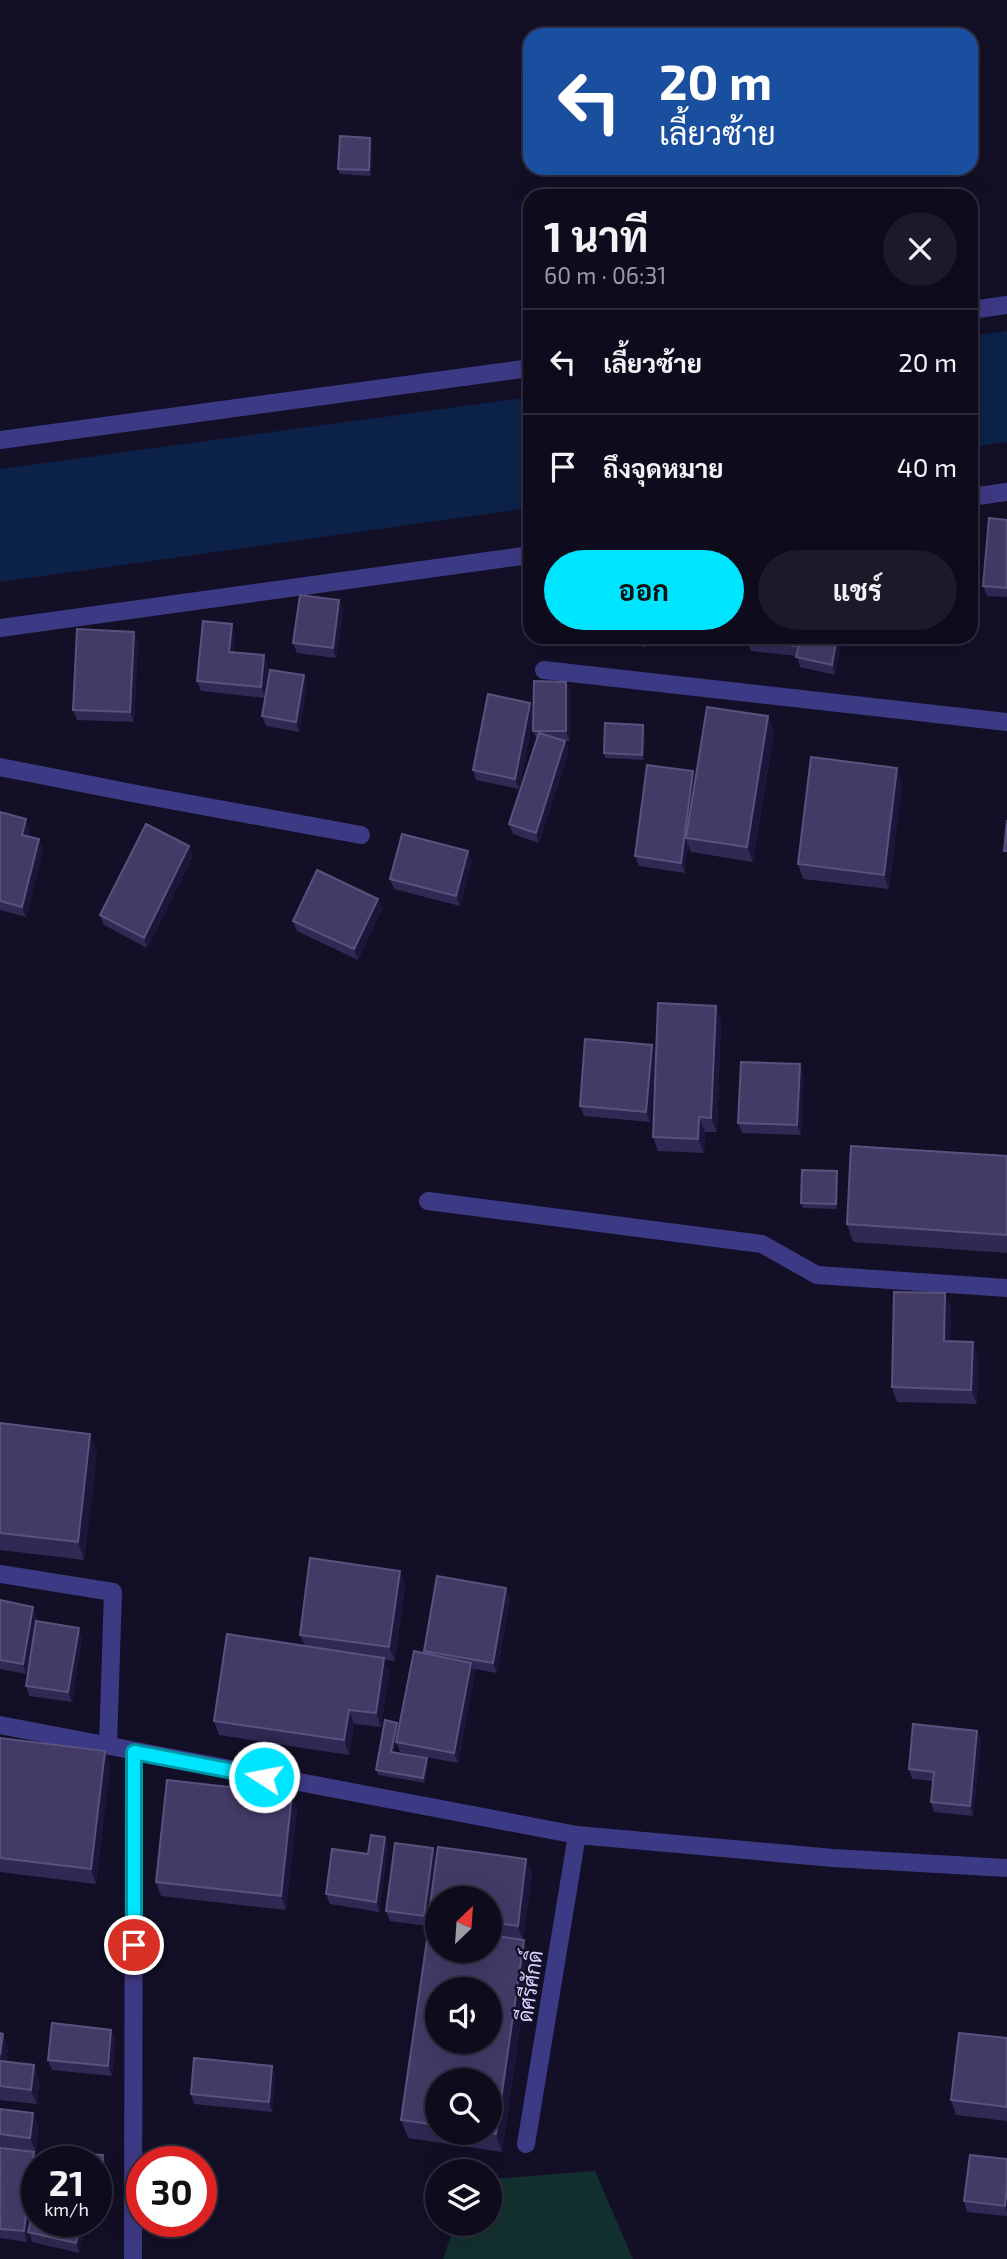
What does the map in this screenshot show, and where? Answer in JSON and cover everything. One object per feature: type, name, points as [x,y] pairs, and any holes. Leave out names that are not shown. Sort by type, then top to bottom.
[{"type":"street","points":[[978,309],[1007,305]]},
{"type":"street","points":[[0,440],[523,369]]},
{"type":"street","points":[[978,496],[1007,492]]},
{"type":"street","points":[[0,628],[523,556]]},
{"type":"street","points":[[544,670],[1007,722]]},
{"type":"street","points":[[0,766],[361,835]]},
{"type":"street","points":[[428,1201],[762,1244],[817,1275],[1007,1289]]},
{"type":"street","points":[[0,1574],[113,1592],[108,1745]]},
{"type":"street","points":[[0,1725],[577,1835],[833,1858],[1007,1868]]},
{"type":"street","points":[[133,2259],[134,1752]]},
{"type":"street","name":"ดีศรีศักดิ์","points":[[526,2144],[577,1835]]},
{"type":"green space","points":[[595,2171],[633,2259],[443,2259],[451,2236],[502,2236],[502,2178]]},
{"type":"water","points":[[1007,331],[1007,442],[978,446],[978,335]]},
{"type":"water","points":[[523,398],[523,509],[0,582],[0,469]]},
{"type":"building","points":[[340,136],[370,138],[369,170],[338,169]]},
{"type":"building","points":[[989,518],[1007,520],[1007,588],[983,586]]},
{"type":"building","points":[[300,595],[339,600],[333,648],[293,643]]},
{"type":"building","points":[[203,621],[232,624],[229,652],[264,655],[261,687],[197,681]]},
{"type":"building","points":[[77,629],[134,632],[130,712],[73,710]]},
{"type":"building","points":[[799,644],[836,644],[832,665],[796,657]]},
{"type":"building","points":[[270,670],[304,675],[296,722],[262,716]]},
{"type":"building","points":[[534,681],[566,682],[566,731],[533,731]]},
{"type":"building","points":[[488,694],[530,703],[515,779],[473,770]]},
{"type":"building","points":[[707,707],[768,716],[747,847],[686,838]]},
{"type":"building","points":[[605,723],[643,725],[642,755],[604,753]]},
{"type":"building","points":[[539,733],[565,741],[536,833],[509,824]]},
{"type":"building","points":[[811,757],[897,768],[884,875],[798,864]]},
{"type":"building","points":[[647,765],[693,771],[681,863],[635,856]]},
{"type":"building","points":[[0,812],[26,819],[22,835],[39,839],[22,907],[0,901]]},
{"type":"building","points":[[1007,820],[1007,851],[1004,851]]},
{"type":"building","points":[[146,824],[189,846],[144,938],[100,915]]},
{"type":"building","points":[[402,834],[468,851],[456,896],[390,879]]},
{"type":"building","points":[[317,870],[378,899],[354,949],[293,921]]},
{"type":"building","points":[[658,1003],[716,1006],[711,1118],[699,1117],[698,1139],[653,1137]]},
{"type":"building","points":[[585,1039],[652,1045],[646,1112],[580,1106]]},
{"type":"building","points":[[741,1062],[800,1064],[797,1125],[738,1123]]},
{"type":"building","points":[[851,1146],[1007,1156],[1007,1235],[847,1224]]},
{"type":"building","points":[[802,1170],[837,1171],[836,1204],[801,1203]]},
{"type":"building","points":[[894,1292],[945,1293],[944,1341],[973,1342],[971,1390],[892,1387]]},
{"type":"building","points":[[0,1423],[90,1434],[78,1542],[0,1533]]},
{"type":"building","points":[[310,1558],[400,1571],[389,1647],[300,1635]]},
{"type":"building","points":[[437,1576],[506,1588],[493,1663],[424,1651]]},
{"type":"building","points":[[0,1600],[33,1607],[23,1664],[0,1660]]},
{"type":"building","points":[[36,1621],[79,1628],[68,1692],[26,1686]]},
{"type":"building","points":[[227,1634],[384,1658],[376,1713],[349,1710],[344,1740],[214,1721]]},
{"type":"building","points":[[414,1651],[471,1663],[454,1753],[396,1742]]},
{"type":"building","points":[[385,1720],[397,1723],[391,1752],[427,1758],[423,1778],[376,1770]]},
{"type":"building","points":[[913,1724],[977,1731],[970,1806],[931,1802],[934,1772],[909,1769]]},
{"type":"building","points":[[0,1738],[105,1751],[91,1869],[0,1858]]},
{"type":"building","points":[[167,1780],[292,1794],[281,1896],[156,1882]]},
{"type":"building","points":[[371,1835],[385,1837],[376,1902],[326,1894],[332,1849],[368,1854]]},
{"type":"building","points":[[395,1843],[433,1848],[428,1886],[425,1886],[424,1916],[386,1911]]},
{"type":"building","points":[[438,1847],[526,1859],[518,1926],[502,1924],[502,1886],[433,1886]]},
{"type":"building","points":[[502,1937],[524,1940],[502,2092],[502,2068],[425,2068],[425,2123],[401,2120],[425,1954],[425,1964],[502,1964]]},
{"type":"building","points":[[52,2023],[111,2030],[108,2066],[48,2060]]},
{"type":"building","points":[[0,2033],[3,2034],[0,2055]]},
{"type":"building","points":[[959,2033],[1007,2038],[1007,2107],[951,2100]]},
{"type":"building","points":[[194,2058],[272,2066],[269,2102],[191,2094]]},
{"type":"building","points":[[0,2061],[34,2065],[31,2090],[0,2086]]},
{"type":"building","points":[[0,2109],[33,2113],[30,2138],[0,2134]]},
{"type":"building","points":[[0,2148],[21,2150],[21,2231],[0,2229]]},
{"type":"building","points":[[970,2155],[1007,2159],[1005,2206],[964,2201]]},
{"type":"building","points":[[50,2237],[77,2237],[76,2243]]},
{"type":"route","points":[[134,1945],[134,1752],[264,1777]]}]
